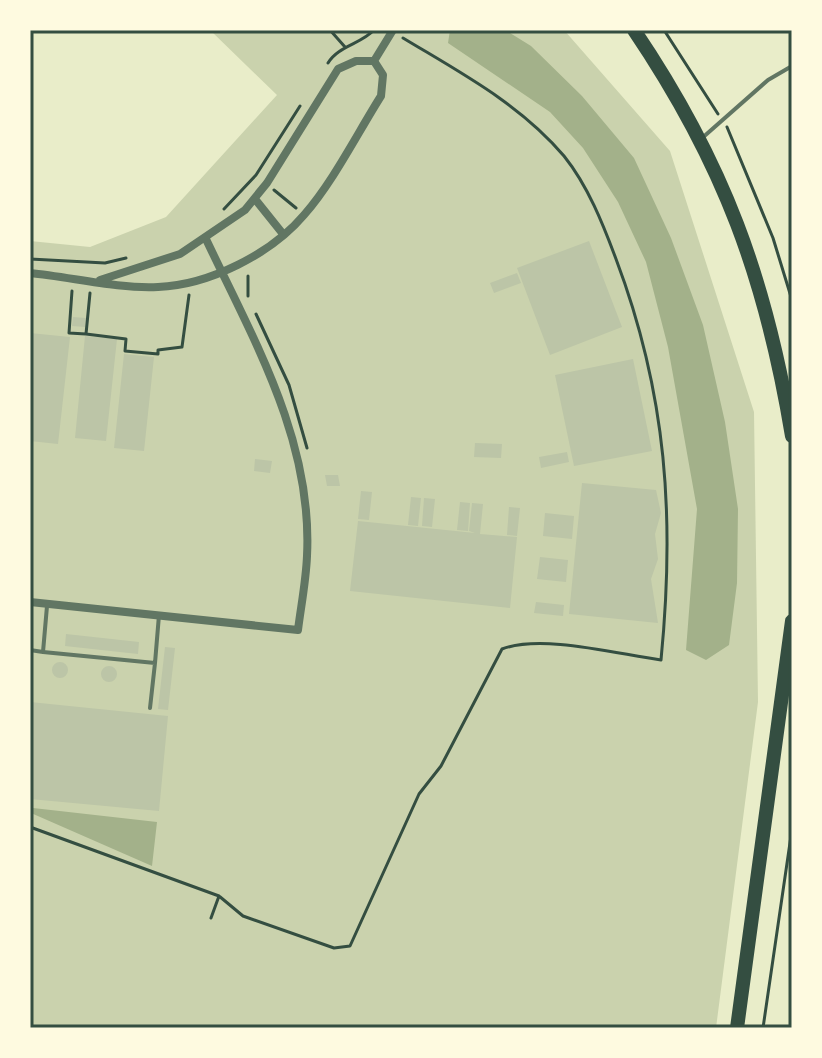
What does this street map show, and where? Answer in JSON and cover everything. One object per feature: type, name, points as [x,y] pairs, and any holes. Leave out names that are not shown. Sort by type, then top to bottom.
[{"type":"main road","points":[[634,30],[701,139],[751,256],[778,352],[792,436]]},
{"type":"main road","points":[[737,1028],[792,621]]},
{"type":"street","points":[[374,61],[393,30]]},
{"type":"street","points":[[100,280],[180,254],[245,210],[267,183],[338,69],[356,61],[374,61]]},
{"type":"street","points":[[30,273],[100,280],[120,287],[160,287],[192,282],[256,255],[304,215],[381,96],[383,75],[374,61]]},
{"type":"street","points":[[255,199],[283,234]]},
{"type":"street","points":[[30,602],[298,630],[308,555],[300,469],[282,400],[205,237]]},
{"type":"lane","points":[[701,139],[721,118],[792,66]]},
{"type":"lane","points":[[43,652],[48,603]]},
{"type":"lane","points":[[150,708],[159,615]]},
{"type":"lane","points":[[30,650],[155,663]]},
{"type":"path","points":[[330,30],[345,47]]},
{"type":"path","points":[[323,69],[332,56],[366,39],[374,30]]},
{"type":"path","points":[[664,30],[721,118],[749,172],[792,300]]},
{"type":"path","points":[[30,827],[219,896],[243,916],[334,948],[350,946],[419,794],[441,766],[502,649],[516,644],[560,646],[661,660],[668,555],[666,462],[645,346],[607,236],[579,180],[541,132],[514,106],[403,38]]},
{"type":"path","points":[[222,211],[256,175],[306,96]]},
{"type":"path","points":[[267,183],[304,215]]},
{"type":"path","points":[[30,259],[105,263],[133,257]]},
{"type":"path","points":[[72,291],[69,333],[126,339],[125,351],[158,354],[158,350],[182,347],[189,294]]},
{"type":"path","points":[[86,334],[90,293]]},
{"type":"path","points":[[763,1028],[792,829]]},
{"type":"path","points":[[211,918],[219,896]]},
{"type":"shaded area","points":[[210,30],[564,30],[670,151],[754,412],[758,702],[716,1028],[30,1028],[30,241],[90,247],[166,217],[277,95]]},
{"type":"shaded area","points":[[450,30],[505,30],[531,46],[582,96],[634,158],[671,238],[703,325],[725,422],[738,509],[737,583],[729,645],[706,660],[686,650],[697,509],[668,347],[646,262],[618,202],[583,148],[550,112],[448,43]]},
{"type":"shaded area","points":[[33,808],[157,822],[152,866],[31,813]]},
{"type":"building","points":[[589,241],[622,327],[550,355],[517,268]]},
{"type":"building","points":[[517,273],[521,283],[494,293],[490,283]]},
{"type":"building","points":[[73,317],[86,318],[85,327],[72,326]]},
{"type":"building","points":[[30,333],[70,337],[58,444],[30,441]]},
{"type":"building","points":[[85,336],[117,339],[106,441],[75,438]]},
{"type":"building","points":[[124,354],[154,357],[144,451],[114,448]]},
{"type":"building","points":[[633,359],[652,451],[574,466],[555,375]]},
{"type":"building","points":[[475,443],[502,444],[501,458],[474,457]]},
{"type":"building","points":[[567,452],[569,462],[541,468],[539,457]]},
{"type":"building","points":[[255,459],[272,461],[270,473],[254,471]]},
{"type":"building","points":[[325,475],[338,475],[340,486],[327,486]]},
{"type":"building","points":[[582,483],[656,490],[661,513],[655,534],[658,559],[651,579],[658,623],[569,614]]},
{"type":"building","points":[[361,491],[372,492],[369,520],[358,519]]},
{"type":"building","points":[[411,497],[421,498],[418,526],[408,525]]},
{"type":"building","points":[[424,498],[435,499],[432,527],[422,526]]},
{"type":"building","points":[[460,502],[470,503],[468,531],[457,530]]},
{"type":"building","points":[[472,503],[483,504],[480,534],[517,537],[510,608],[350,591],[358,521],[475,533],[469,531]]},
{"type":"building","points":[[509,507],[520,508],[517,536],[507,535]]},
{"type":"building","points":[[545,513],[574,516],[572,539],[543,536]]},
{"type":"building","points":[[540,557],[568,560],[566,582],[537,579]]},
{"type":"building","points":[[536,602],[564,605],[563,616],[534,613]]},
{"type":"building","points":[[66,634],[139,642],[138,654],[65,646]]},
{"type":"building","points":[[165,647],[175,648],[168,710],[158,709]]},
{"type":"building","points":[[60,662],[66,664],[66,676],[60,678],[54,676],[52,670],[54,664]]},
{"type":"building","points":[[109,666],[115,668],[115,680],[109,682],[103,680],[101,674],[103,668]]},
{"type":"building","points":[[30,702],[168,716],[159,811],[30,799]]}]
